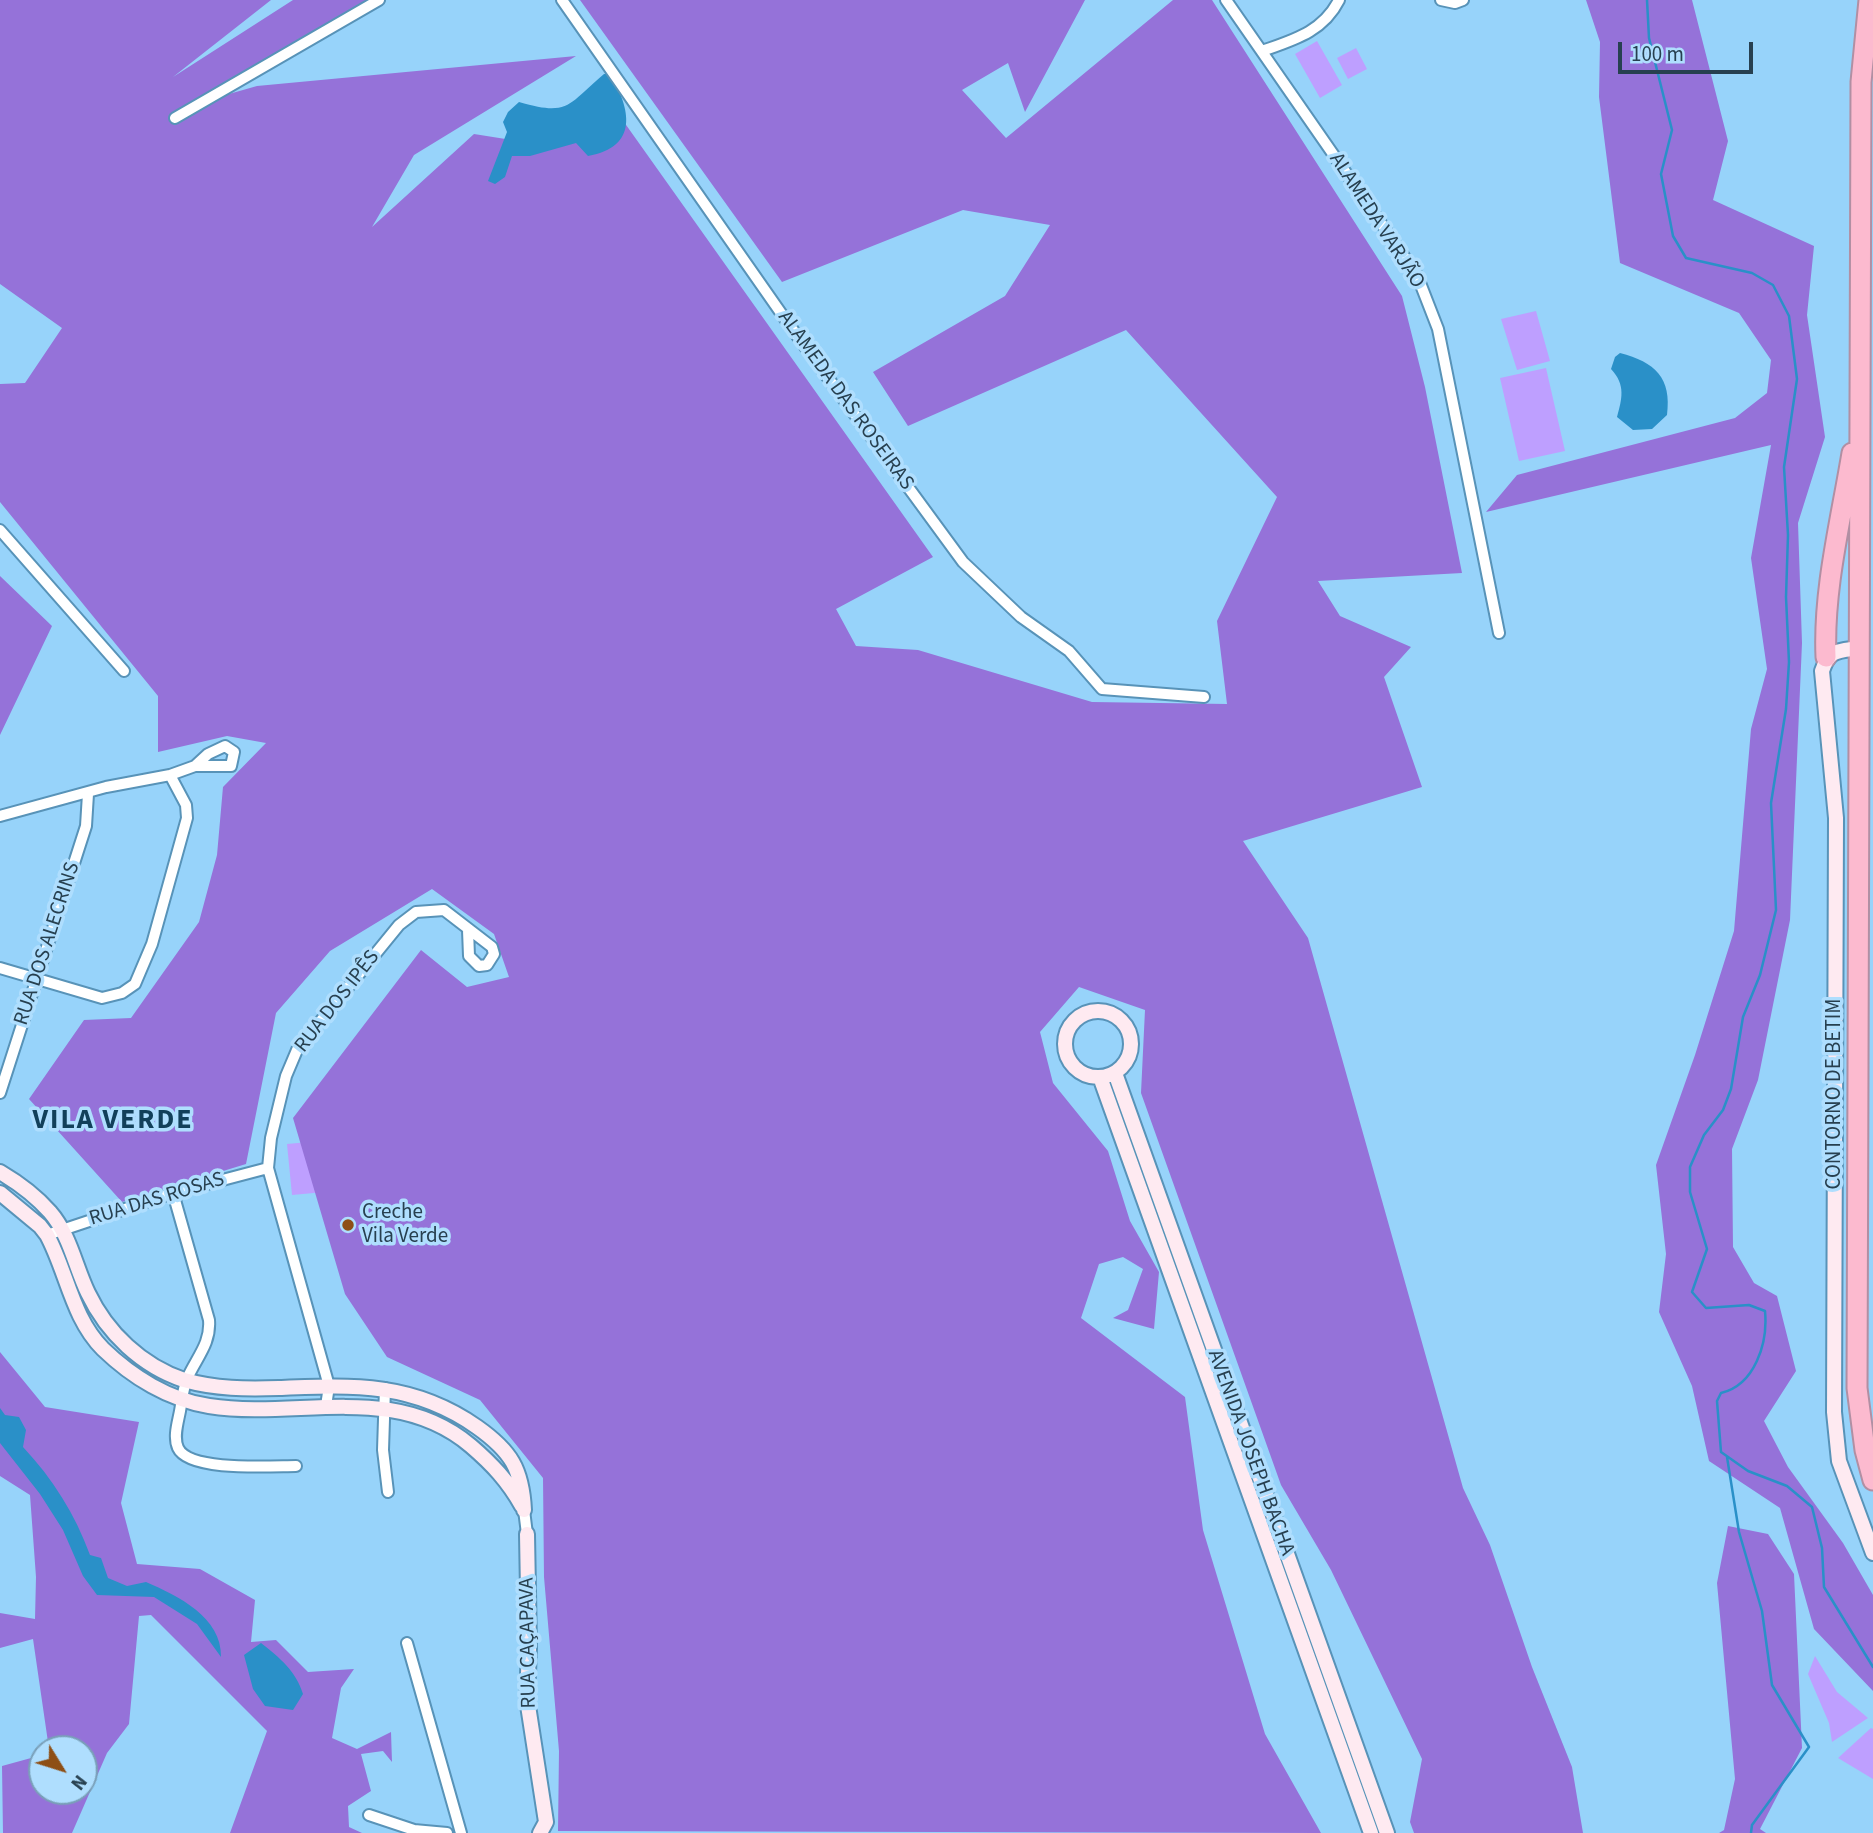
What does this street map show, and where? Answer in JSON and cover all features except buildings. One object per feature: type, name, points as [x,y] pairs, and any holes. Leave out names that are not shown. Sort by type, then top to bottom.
[{"type":"highway","name":"CONTORNO DE BETIM","points":[[1868,0],[1861,82],[1857,1388],[1865,1450],[1873,1480]]},
{"type":"highway","points":[[1826,657],[1825,633],[1834,558],[1861,404]]},
{"type":"street","points":[[175,118],[379,0]]},
{"type":"street","name":"ALAMEDA DAS ROSEIRAS","points":[[562,0],[790,326],[963,562],[1021,617],[1069,651],[1102,689],[1204,697]]},
{"type":"street","name":"ALAMEDA VARJÃO","points":[[1226,0],[1417,275],[1438,329],[1499,633]]},
{"type":"street","points":[[1262,51],[1299,39],[1310,32],[1322,23],[1339,0]]},
{"type":"street","points":[[1441,0],[1455,4],[1463,0]]},
{"type":"street","points":[[0,530],[124,671]]},
{"type":"street","points":[[1826,657],[1835,651],[1852,649]]},
{"type":"street","name":"CONTORNO DE BETIM","points":[[1826,657],[1822,671],[1836,818],[1834,1412],[1839,1461],[1873,1553]]},
{"type":"street","points":[[0,816],[170,775],[195,766]]},
{"type":"street","points":[[0,968],[102,998],[122,993],[135,984],[152,944],[187,818],[186,805],[170,775]]},
{"type":"street","name":"RUA DOS ALECRINS","points":[[0,1093],[86,826],[88,794]]},
{"type":"street","name":"RUA DOS IPÊS","points":[[326,1406],[329,1386],[268,1168],[271,1138],[286,1076],[297,1050],[399,925],[416,912],[437,908],[452,914],[468,930]]},
{"type":"street","points":[[1087,1013],[1108,1013],[1125,1026],[1129,1035],[1128,1056],[1115,1073],[1100,1077],[1080,1072],[1066,1056],[1065,1046],[1070,1026],[1087,1013]]},
{"type":"street","name":"AVENIDA JOSEPH BACHA","points":[[1115,1073],[1387,1833]]},
{"type":"street","name":"AVENIDA JOSEPH BACHA","points":[[1100,1077],[1371,1833]]},
{"type":"street","name":"RUA DAS ROSAS","points":[[47,1235],[173,1193],[268,1168]]},
{"type":"street","points":[[0,1172],[50,1212],[62,1230],[89,1295],[112,1329],[133,1352],[157,1370],[187,1380],[230,1389],[329,1386],[385,1388],[450,1409],[490,1437],[513,1461],[523,1481],[527,1534]]},
{"type":"street","points":[[0,1193],[47,1235],[78,1314],[102,1347],[150,1385],[183,1399],[233,1409],[386,1407],[424,1418],[448,1428],[493,1465],[512,1487],[524,1510]]},
{"type":"street","points":[[173,1193],[209,1320],[210,1336],[187,1380],[176,1438],[178,1449],[185,1457],[221,1464],[296,1466]]},
{"type":"street","points":[[385,1388],[383,1450],[388,1492]]},
{"type":"street","name":"RUA CAÇAPAVA","points":[[527,1534],[527,1699],[546,1822],[540,1833]]},
{"type":"street","points":[[407,1643],[461,1833]]},
{"type":"street","points":[[369,1815],[414,1830],[447,1833]]},
{"type":"shaded area","points":[[0,0],[271,0],[173,77],[293,0],[367,0],[194,104],[257,86],[576,56],[414,155],[372,227],[474,134],[537,144],[619,115],[933,557],[836,609],[856,646],[918,650],[1092,702],[1227,704],[1217,621],[1277,497],[1126,330],[908,426],[873,372],[1005,296],[1050,225],[963,210],[782,282],[580,0],[1085,0],[1025,112],[1008,63],[962,90],[1006,138],[1173,0],[1212,0],[1402,296],[1425,387],[1462,573],[1318,581],[1340,616],[1411,647],[1384,677],[1422,787],[1243,841],[1308,938],[1463,1488],[1490,1545],[1532,1667],[1572,1767],[1583,1833],[1414,1833],[1410,1822],[1422,1759],[1331,1570],[1281,1485],[1141,1093],[1145,1010],[1079,987],[1040,1032],[1053,1083],[1108,1151],[1130,1221],[1159,1272],[1154,1329],[1113,1318],[1128,1310],[1143,1269],[1123,1257],[1099,1264],[1081,1318],[1185,1397],[1203,1530],[1265,1734],[1321,1833],[558,1831],[559,1751],[544,1577],[543,1478],[480,1400],[387,1357],[345,1294],[293,1118],[421,950],[467,987],[509,977],[494,934],[432,889],[330,951],[276,1013],[246,1164],[122,1202],[29,1099],[84,1020],[131,1018],[199,922],[217,855],[223,787],[266,743],[227,736],[158,752],[158,696],[0,502],[0,384],[25,383],[62,328],[0,284]]},
{"type":"shaded area","points":[[1586,0],[1692,0],[1728,141],[1713,200],[1814,246],[1807,315],[1825,437],[1798,523],[1802,643],[1790,920],[1758,1080],[1732,1149],[1733,1247],[1754,1283],[1777,1296],[1796,1371],[1764,1421],[1788,1467],[1843,1543],[1873,1595],[1873,1691],[1814,1629],[1780,1508],[1709,1461],[1692,1386],[1659,1312],[1666,1254],[1656,1165],[1695,1055],[1734,931],[1751,729],[1767,669],[1751,558],[1771,445],[1486,512],[1517,475],[1735,418],[1767,393],[1771,360],[1739,313],[1620,263],[1599,97],[1600,42]]},
{"type":"shaded area","points":[[1317,41],[1342,85],[1320,98],[1295,54]]},
{"type":"shaded area","points":[[1356,48],[1367,69],[1348,79],[1337,58]]},
{"type":"shaded area","points":[[1536,311],[1550,361],[1517,370],[1501,319]]},
{"type":"shaded area","points":[[1546,368],[1565,451],[1519,461],[1500,378]]},
{"type":"shaded area","points":[[0,576],[52,626],[0,735]]},
{"type":"shaded area","points":[[364,1137],[368,1188],[292,1195],[287,1144]]},
{"type":"shaded area","points":[[0,1352],[45,1407],[139,1422],[121,1503],[137,1564],[200,1569],[255,1600],[251,1642],[276,1640],[308,1672],[354,1669],[341,1688],[332,1738],[357,1749],[391,1732],[392,1762],[383,1751],[361,1754],[371,1791],[348,1806],[349,1827],[362,1833],[230,1833],[267,1731],[151,1615],[139,1616],[129,1724],[107,1753],[98,1774],[98,1735],[47,1735],[33,1639],[0,1648],[0,1613],[35,1619],[36,1577],[30,1495],[0,1476]]},
{"type":"shaded area","points":[[1728,1526],[1768,1534],[1794,1574],[1802,1748],[1760,1829],[1766,1833],[1719,1833],[1724,1830],[1735,1779],[1717,1583]]},
{"type":"shaded area","points":[[1815,1656],[1837,1692],[1868,1718],[1832,1742],[1829,1723],[1808,1674]]},
{"type":"shaded area","points":[[1873,1729],[1873,1779],[1838,1758]]},
{"type":"shaded area","points":[[28,1759],[28,1805],[84,1805],[72,1833],[3,1833],[2,1766]]},
{"type":"water","points":[[604,74],[610,74],[623,100],[626,113],[623,135],[616,144],[588,156],[576,143],[530,156],[512,156],[505,177],[495,184],[488,181],[507,132],[503,122],[508,112],[519,102],[549,108],[567,105]]},
{"type":"water","points":[[1620,353],[1643,361],[1664,381],[1668,402],[1667,415],[1652,429],[1633,430],[1617,417],[1621,386],[1611,369],[1615,357]]},
{"type":"water","points":[[0,1408],[5,1415],[19,1417],[26,1430],[23,1447],[62,1498],[90,1555],[101,1558],[108,1578],[127,1586],[146,1582],[184,1601],[206,1619],[214,1630],[221,1657],[197,1624],[154,1597],[97,1595],[83,1576],[63,1530],[40,1494],[0,1443]]},
{"type":"water","points":[[261,1643],[286,1666],[300,1686],[303,1694],[293,1710],[265,1706],[253,1689],[244,1655]]},
{"type":"waterway","points":[[1647,0],[1649,38],[1672,130],[1661,174],[1673,236],[1686,258],[1752,273],[1773,285],[1789,316],[1797,379],[1784,467],[1788,535],[1786,597],[1789,662],[1786,709],[1771,803],[1776,910],[1760,975],[1743,1017],[1731,1089],[1723,1110],[1704,1135],[1690,1167],[1690,1192],[1707,1249],[1692,1292],[1706,1308],[1749,1305],[1765,1311],[1764,1336],[1757,1361],[1743,1381],[1721,1393],[1717,1401],[1721,1452],[1748,1471],[1787,1486],[1812,1507],[1822,1548],[1824,1587],[1873,1667]]},
{"type":"waterway","points":[[1727,1457],[1739,1532],[1762,1611],[1772,1685],[1809,1747],[1752,1825],[1751,1833]]},
{"type":"place","name":"Creche Vila Verde","points":[[348,1225]]},
{"type":"district","name":"VILA VERDE","points":[[113,1122]]}]
